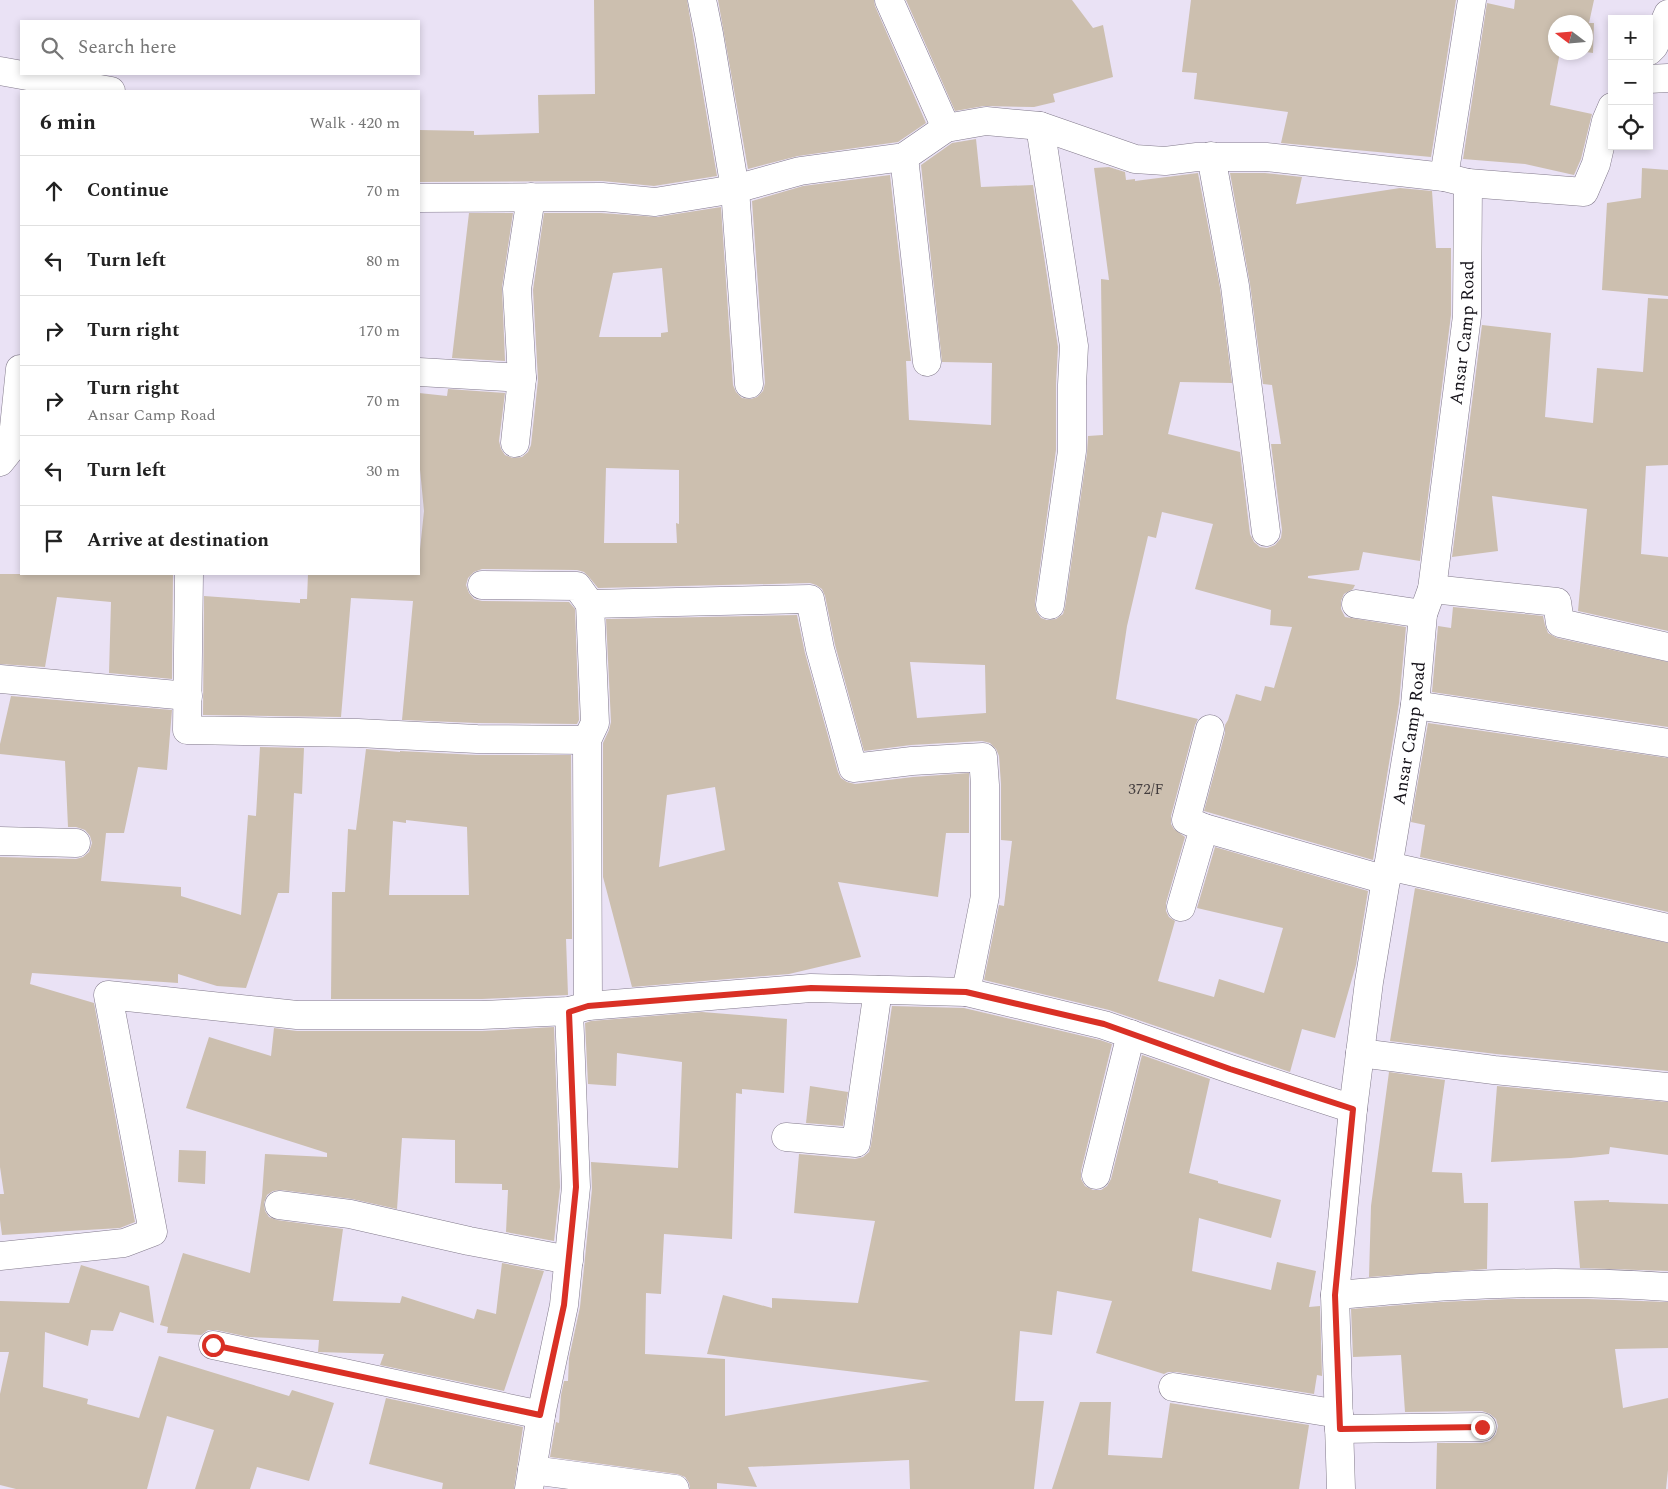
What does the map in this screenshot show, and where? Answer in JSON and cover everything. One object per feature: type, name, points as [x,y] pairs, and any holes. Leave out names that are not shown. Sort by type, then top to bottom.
[{"type":"street","points":[[702,0],[735,189],[749,384]]},
{"type":"street","points":[[888,0],[946,128]]},
{"type":"street","name":"Ansar Camp Road","points":[[1341,1489],[1335,1295],[1353,1109],[1369,982],[1415,705],[1423,614],[1432,589],[1467,316],[1456,180],[1472,0]]},
{"type":"street","points":[[1653,47],[1668,14]]},
{"type":"street","points":[[0,71],[20,75]]},
{"type":"street","points":[[22,75],[105,90]]},
{"type":"street","points":[[1653,79],[1668,78]]},
{"type":"street","points":[[420,198],[602,197],[655,202],[735,189],[800,171],[904,157],[946,128],[986,121],[1040,126],[1136,159],[1164,161],[1211,156],[1266,157],[1456,180],[1584,192],[1596,164],[1608,116]]},
{"type":"street","points":[[1040,126],[1074,346],[1072,451],[1050,605]]},
{"type":"street","points":[[1211,156],[1235,286],[1266,532]]},
{"type":"street","points":[[904,157],[927,362]]},
{"type":"street","points":[[515,443],[522,378],[517,289],[531,197]]},
{"type":"street","points":[[0,462],[12,447],[14,368]]},
{"type":"street","points":[[420,372],[522,378]]},
{"type":"street","points":[[189,575],[187,730],[358,733],[478,739],[587,740]]},
{"type":"street","points":[[482,585],[577,586],[590,604],[595,723],[587,740],[576,1187],[564,1305],[540,1415],[531,1480],[675,1489]]},
{"type":"street","points":[[1432,589],[1557,602],[1560,623],[1668,647]]},
{"type":"street","points":[[590,604],[810,599],[820,649],[853,768],[912,761],[983,757],[986,896],[966,992]]},
{"type":"street","points":[[1356,604],[1423,614]]},
{"type":"street","points":[[0,679],[188,696]]},
{"type":"street","points":[[1415,705],[1668,743]]},
{"type":"street","points":[[1210,729],[1186,820],[1204,828],[1387,873],[1668,928]]},
{"type":"street","points":[[1181,907],[1204,828]]},
{"type":"street","points":[[0,841],[76,843]]},
{"type":"street","points":[[0,1256],[124,1243],[153,1232],[108,995],[297,1015],[482,1015],[579,1009],[811,988],[966,992],[1104,1024],[1230,1069],[1353,1109]]},
{"type":"street","points":[[786,1137],[856,1143],[878,990]]},
{"type":"street","points":[[1096,1175],[1131,1034]]},
{"type":"street","points":[[1360,1053],[1494,1070],[1668,1087]]},
{"type":"street","points":[[279,1205],[350,1214],[469,1241],[569,1260]]},
{"type":"street","points":[[1335,1295],[1454,1286],[1551,1283],[1610,1283],[1668,1287]]},
{"type":"street","points":[[213,1345],[540,1415]]},
{"type":"street","points":[[1173,1387],[1339,1421],[1482,1427]]},
{"type":"building","points":[[594,0],[687,0],[717,176],[654,186],[602,181],[420,182],[420,130],[474,131],[474,135],[539,133],[538,95],[595,94]]},
{"type":"building","points":[[718,0],[874,0],[926,123],[898,142],[798,156],[748,169]]},
{"type":"building","points":[[906,0],[1072,0],[1093,28],[1103,25],[1113,77],[1053,94],[1055,102],[1034,107],[984,106],[955,111]]},
{"type":"building","points":[[1191,0],[1456,0],[1431,157],[1281,143],[1288,112],[1194,99],[1197,73],[1182,72]]},
{"type":"building","points":[[1515,0],[1594,0],[1591,15],[1548,15],[1548,60],[1558,60],[1550,105],[1592,114],[1581,159],[1574,175],[1525,164],[1463,159],[1487,3],[1514,9]]},
{"type":"building","points":[[976,139],[981,187],[1033,185],[1058,347],[1056,450],[1035,603],[1036,611],[1041,618],[1047,620],[1056,619],[1063,614],[1065,607],[1088,436],[1103,435],[1101,279],[1109,280],[1094,168],[1109,167],[1125,172],[1126,180],[1135,179],[1135,181],[1198,173],[1220,288],[1232,383],[1180,382],[1168,434],[1240,452],[1250,534],[1254,542],[1260,547],[1267,548],[1275,545],[1281,538],[1282,530],[1271,444],[1281,444],[1272,385],[1263,384],[1250,284],[1230,173],[1265,173],[1302,177],[1296,204],[1400,188],[1432,191],[1436,248],[1451,248],[1451,315],[1420,561],[1363,552],[1359,570],[1308,576],[1308,578],[1355,585],[1353,589],[1344,594],[1341,601],[1341,609],[1345,617],[1406,627],[1399,703],[1373,860],[1204,811],[1225,733],[1225,725],[1236,694],[1261,701],[1265,686],[1274,688],[1292,627],[1270,625],[1271,610],[1195,589],[1213,524],[1162,512],[1156,538],[1148,536],[1127,626],[1116,699],[1198,719],[1171,816],[1171,824],[1174,829],[1185,837],[1166,903],[1166,911],[1169,917],[1175,921],[1158,981],[1214,997],[1219,979],[1264,993],[1283,928],[1197,908],[1215,847],[1368,891],[1356,965],[1335,1038],[1302,1029],[1290,1072],[1109,1010],[984,980],[999,905],[1004,906],[1012,841],[1001,840],[1001,784],[999,756],[996,749],[990,743],[982,741],[911,745],[864,751],[835,645],[825,596],[822,589],[810,583],[598,588],[584,572],[577,570],[482,569],[474,572],[468,578],[466,585],[474,599],[482,601],[569,602],[575,609],[579,720],[577,724],[402,720],[413,601],[351,598],[341,717],[203,715],[204,596],[300,603],[300,599],[307,599],[308,575],[420,575],[420,549],[424,511],[420,469],[420,393],[447,396],[448,389],[505,393],[499,441],[501,449],[505,455],[513,458],[522,457],[528,452],[531,445],[538,380],[533,290],[544,213],[601,213],[657,217],[721,207],[733,385],[736,392],[742,398],[751,399],[757,397],[763,391],[765,383],[752,201],[803,186],[890,175],[911,361],[906,361],[909,420],[991,425],[992,363],[942,362],[921,165],[952,143]],"holes":[[[662,268],[668,332],[661,333],[661,337],[599,337],[613,273]],[[606,468],[679,470],[679,524],[676,523],[677,543],[604,543]],[[910,662],[985,665],[986,713],[917,718]]]},
{"type":"building","points":[[1642,168],[1668,170],[1668,296],[1602,290],[1607,203],[1641,198]]},
{"type":"building","points":[[469,213],[513,213],[502,287],[505,361],[452,358]]},
{"type":"building","points":[[1648,298],[1668,299],[1668,465],[1646,466],[1641,554],[1668,557],[1668,631],[1578,611],[1587,509],[1492,496],[1498,551],[1452,557],[1482,325],[1551,333],[1545,417],[1593,423],[1597,368],[1643,372]]},
{"type":"building","points":[[0,574],[173,575],[172,679],[109,673],[111,602],[57,597],[45,667],[0,664]]},
{"type":"building","points":[[1453,607],[1543,616],[1548,633],[1557,638],[1668,662],[1668,727],[1432,692],[1438,626],[1451,628]]},
{"type":"building","points":[[797,615],[805,653],[841,778],[855,784],[969,773],[969,833],[946,833],[938,897],[838,882],[861,957],[789,974],[632,987],[603,877],[603,743],[611,722],[606,619]],"holes":[[[715,787],[725,850],[659,867],[667,795]]]},
{"type":"building","points":[[11,696],[172,710],[167,770],[138,767],[124,833],[106,833],[101,881],[181,887],[181,896],[241,915],[248,815],[256,816],[260,747],[304,748],[302,794],[294,793],[289,893],[278,893],[246,988],[217,986],[178,974],[178,983],[32,973],[30,984],[94,1003],[135,1222],[120,1228],[2,1235],[0,1194],[4,1194],[0,1167],[0,857],[76,859],[83,857],[89,852],[92,843],[90,836],[85,830],[68,827],[65,761],[0,754],[0,744]]},
{"type":"building","points":[[1428,723],[1668,758],[1668,912],[1420,857],[1425,825],[1411,822]]},
{"type":"building","points":[[366,749],[476,755],[571,755],[572,939],[566,939],[568,995],[482,999],[331,999],[332,892],[345,892],[348,829],[356,830]],"holes":[[[406,820],[467,827],[469,895],[389,895],[393,821],[406,823]]]},
{"type":"building","points":[[1415,888],[1668,943],[1668,1071],[1496,1054],[1390,1041]]},
{"type":"building","points":[[892,1006],[964,1008],[1112,1044],[1081,1171],[1081,1179],[1085,1186],[1093,1190],[1101,1190],[1107,1186],[1111,1179],[1142,1055],[1210,1079],[1189,1173],[1281,1200],[1271,1238],[1199,1218],[1192,1271],[1271,1290],[1277,1262],[1316,1271],[1309,1307],[1320,1306],[1322,1376],[1317,1375],[1314,1394],[1176,1372],[1164,1374],[1096,1353],[1112,1301],[1057,1291],[1052,1335],[1020,1331],[1015,1401],[1044,1401],[1034,1489],[910,1489],[909,1460],[748,1467],[757,1487],[717,1483],[717,1489],[690,1489],[685,1477],[677,1474],[550,1457],[556,1422],[559,1423],[564,1381],[568,1381],[569,1358],[580,1307],[592,1189],[591,1162],[678,1168],[682,1062],[617,1053],[616,1086],[588,1084],[585,1023],[591,1021],[702,1012],[787,1019],[784,1093],[742,1089],[742,1094],[736,1093],[732,1239],[664,1234],[661,1294],[646,1293],[645,1354],[725,1359],[725,1416],[930,1381],[707,1354],[723,1295],[772,1308],[772,1298],[858,1303],[875,1221],[794,1213],[799,1154],[855,1159],[863,1157],[869,1152]]},
{"type":"building","points":[[554,1027],[560,1187],[554,1241],[506,1232],[508,1190],[502,1190],[502,1184],[455,1183],[455,1140],[402,1138],[397,1209],[352,1199],[281,1190],[273,1191],[267,1195],[264,1203],[265,1211],[269,1217],[277,1220],[343,1229],[333,1301],[400,1303],[402,1296],[474,1319],[477,1309],[496,1314],[502,1263],[544,1271],[504,1391],[380,1365],[384,1354],[318,1352],[319,1340],[249,1337],[216,1330],[208,1330],[201,1335],[167,1333],[168,1327],[160,1325],[183,1253],[250,1273],[262,1196],[265,1154],[327,1157],[327,1153],[186,1108],[209,1037],[271,1056],[274,1028],[297,1031],[482,1031]]},
{"type":"building","points":[[1389,1072],[1445,1080],[1432,1172],[1462,1173],[1464,1203],[1488,1203],[1487,1269],[1369,1277],[1371,1206]]},
{"type":"building","points":[[810,1086],[848,1092],[843,1126],[806,1123]]},
{"type":"building","points":[[1497,1086],[1668,1102],[1668,1155],[1610,1147],[1609,1154],[1491,1162]]},
{"type":"building","points":[[179,1150],[206,1151],[205,1184],[178,1182]]},
{"type":"building","points":[[1609,1200],[1609,1202],[1668,1204],[1668,1271],[1580,1268],[1574,1201]]},
{"type":"building","points":[[81,1265],[149,1286],[154,1323],[120,1312],[113,1331],[91,1330],[88,1346],[45,1332],[43,1387],[88,1399],[87,1404],[139,1418],[159,1356],[289,1396],[292,1390],[334,1403],[309,1481],[257,1467],[250,1489],[195,1489],[214,1430],[167,1416],[147,1489],[16,1489],[0,1485],[0,1394],[9,1352],[0,1352],[0,1301],[69,1303]]},
{"type":"building","points":[[1508,1299],[1668,1302],[1668,1348],[1615,1349],[1623,1408],[1668,1398],[1668,1470],[1666,1489],[1436,1489],[1437,1443],[1482,1443],[1490,1441],[1496,1434],[1498,1426],[1496,1419],[1482,1411],[1405,1412],[1401,1355],[1353,1357],[1351,1309]]},
{"type":"building","points":[[386,1398],[523,1427],[514,1489],[442,1489],[443,1483],[369,1464]]},
{"type":"building","points":[[1080,1402],[1111,1402],[1108,1455],[1162,1458],[1170,1403],[1309,1425],[1299,1489],[1052,1489]]},
{"type":"route","points":[[213,1345],[540,1415],[564,1305],[576,1187],[569,1012],[588,1006],[811,988],[966,992],[1104,1024],[1230,1069],[1353,1109],[1347,1188],[1335,1295],[1340,1429],[1482,1427]]}]
